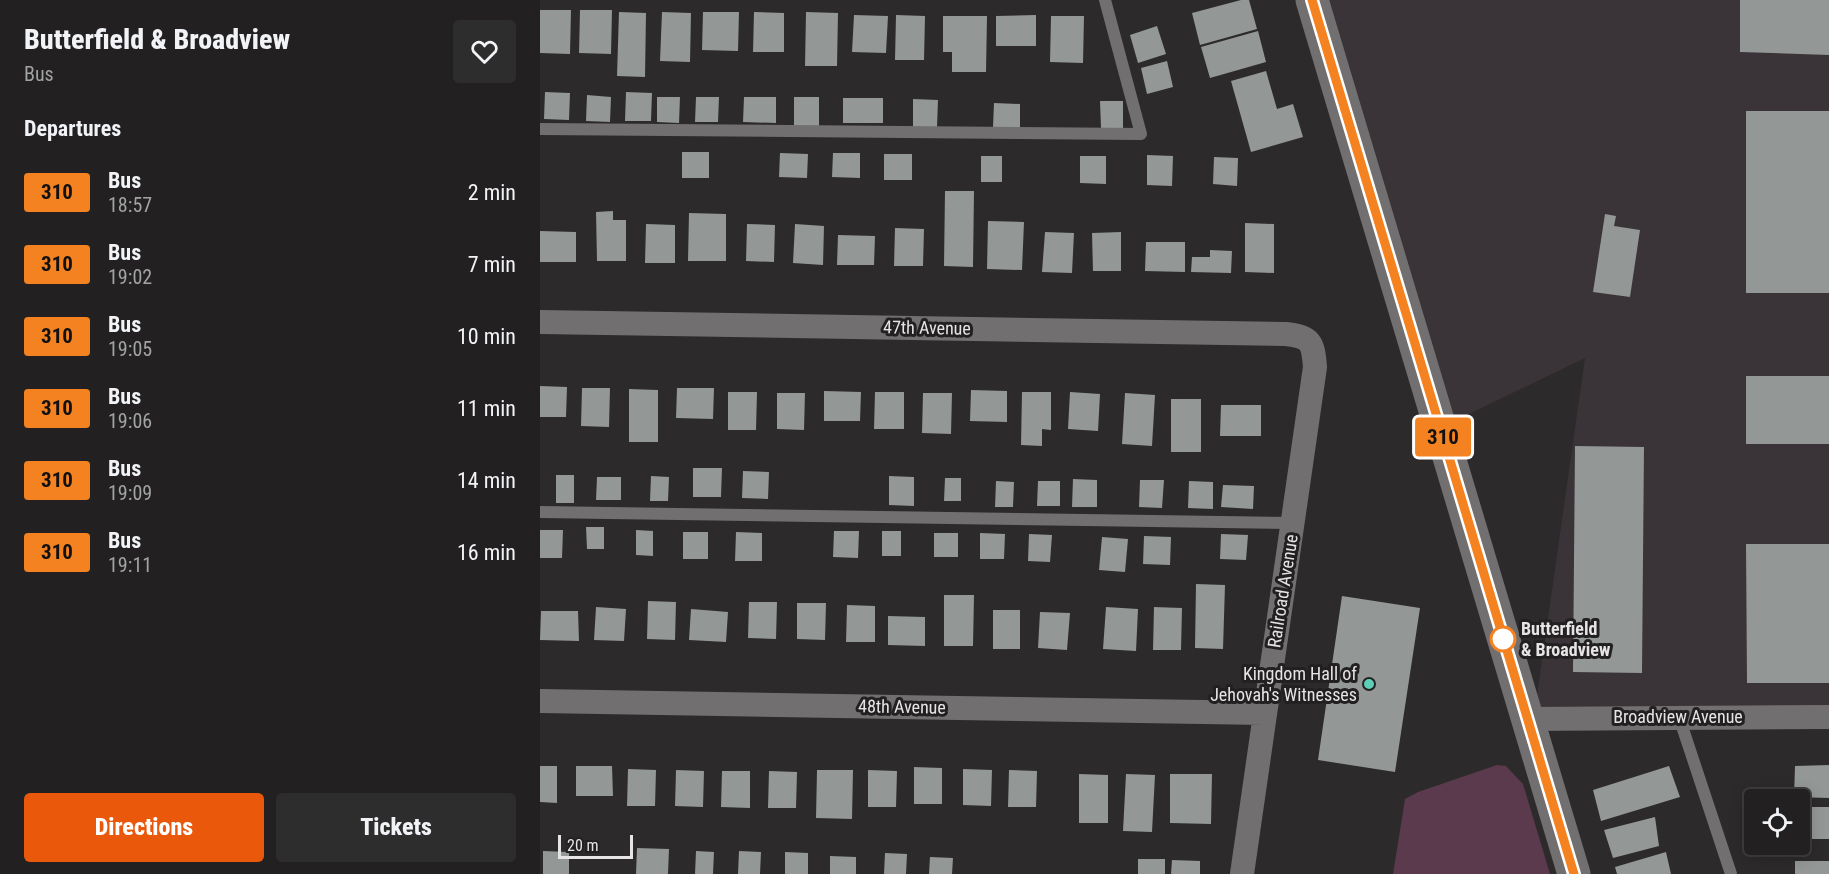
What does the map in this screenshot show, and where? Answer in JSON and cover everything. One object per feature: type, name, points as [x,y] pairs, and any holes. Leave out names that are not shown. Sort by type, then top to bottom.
[{"type":"main road","points":[[1312,0],[1574,874]]},
{"type":"street","name":"47th Avenue","points":[[540,322],[1286,334],[1302,336],[1311,344]]},
{"type":"street","name":"Railroad Avenue","points":[[1242,874],[1315,367],[1311,344]]},
{"type":"street","name":"48th Avenue","points":[[540,701],[1264,714]]},
{"type":"street","name":"Broadview Avenue","points":[[1527,719],[1829,717]]},
{"type":"lane","points":[[540,129],[1141,134],[1105,0]]},
{"type":"lane","points":[[540,512],[1293,524]]},
{"type":"lane","points":[[1679,717],[1731,874]]},
{"type":"shaded area","points":[[1310,0],[1829,0],[1829,708],[1535,710],[1585,358],[1448,424]]},
{"type":"shaded area","points":[[1497,765],[1506,766],[1523,784],[1550,874],[1393,874],[1405,799],[1418,792]]},
{"type":"building","points":[[1249,0],[1257,29],[1200,45],[1192,13]]},
{"type":"building","points":[[1740,0],[1829,0],[1829,55],[1740,52]]},
{"type":"building","points":[[540,10],[571,10],[570,54],[540,53]]},
{"type":"building","points":[[580,10],[612,10],[611,54],[579,53]]},
{"type":"building","points":[[619,12],[646,13],[645,77],[617,76]]},
{"type":"building","points":[[662,12],[691,13],[690,62],[660,61]]},
{"type":"building","points":[[703,12],[739,12],[738,51],[702,50]]},
{"type":"building","points":[[754,12],[784,13],[784,52],[753,52]]},
{"type":"building","points":[[806,12],[838,13],[837,66],[805,66]]},
{"type":"building","points":[[854,15],[888,16],[886,53],[852,52]]},
{"type":"building","points":[[896,15],[925,16],[924,60],[895,60]]},
{"type":"building","points":[[1036,15],[1036,46],[996,46],[996,16]]},
{"type":"building","points":[[943,16],[987,16],[986,72],[952,72],[952,52],[943,52]]},
{"type":"building","points":[[1051,16],[1084,16],[1083,63],[1050,62]]},
{"type":"building","points":[[1157,26],[1166,54],[1138,63],[1130,35]]},
{"type":"building","points":[[1258,31],[1266,62],[1210,78],[1201,47]]},
{"type":"building","points":[[1167,61],[1173,87],[1147,94],[1141,68]]},
{"type":"building","points":[[1266,71],[1277,109],[1293,104],[1303,137],[1251,152],[1231,81]]},
{"type":"building","points":[[545,92],[570,93],[569,120],[544,119]]},
{"type":"building","points":[[626,92],[652,93],[651,121],[625,121]]},
{"type":"building","points":[[587,95],[611,97],[610,122],[586,121]]},
{"type":"building","points":[[657,97],[680,97],[679,123],[657,122]]},
{"type":"building","points":[[696,97],[719,97],[718,122],[695,122]]},
{"type":"building","points":[[744,97],[776,97],[776,123],[743,122]]},
{"type":"building","points":[[794,97],[819,97],[819,127],[794,127]]},
{"type":"building","points":[[843,98],[883,98],[883,123],[843,123]]},
{"type":"building","points":[[913,99],[938,100],[937,127],[913,127]]},
{"type":"building","points":[[1100,101],[1123,101],[1123,128],[1101,128]]},
{"type":"building","points":[[994,103],[1020,104],[1020,127],[993,127]]},
{"type":"building","points":[[1746,111],[1829,111],[1829,293],[1746,293]]},
{"type":"building","points":[[682,152],[709,152],[709,178],[682,178]]},
{"type":"building","points":[[780,153],[808,154],[807,178],[779,177]]},
{"type":"building","points":[[833,153],[860,153],[860,178],[832,177]]},
{"type":"building","points":[[884,154],[912,154],[912,180],[884,180]]},
{"type":"building","points":[[1147,155],[1173,156],[1172,186],[1147,185]]},
{"type":"building","points":[[981,156],[1002,156],[1002,182],[981,182]]},
{"type":"building","points":[[1080,156],[1106,156],[1106,184],[1080,183]]},
{"type":"building","points":[[1214,157],[1238,158],[1237,186],[1213,184]]},
{"type":"building","points":[[945,191],[974,191],[973,267],[944,266]]},
{"type":"building","points":[[613,211],[613,220],[626,220],[626,261],[597,261],[596,212]]},
{"type":"building","points":[[689,213],[726,214],[726,261],[688,261]]},
{"type":"building","points":[[1605,214],[1616,216],[1614,226],[1640,230],[1630,297],[1593,292]]},
{"type":"building","points":[[988,221],[1024,222],[1022,270],[987,269]]},
{"type":"building","points":[[1245,223],[1274,224],[1274,273],[1245,272]]},
{"type":"building","points":[[646,224],[675,225],[675,263],[645,263]]},
{"type":"building","points":[[747,224],[775,225],[774,262],[746,261]]},
{"type":"building","points":[[795,224],[824,226],[823,265],[793,263]]},
{"type":"building","points":[[895,228],[924,229],[923,266],[894,266]]},
{"type":"building","points":[[540,231],[576,232],[576,262],[540,262]]},
{"type":"building","points":[[1045,232],[1074,233],[1072,273],[1042,272]]},
{"type":"building","points":[[1121,232],[1121,271],[1093,271],[1092,233]]},
{"type":"building","points":[[838,235],[875,236],[874,265],[837,265]]},
{"type":"building","points":[[1146,242],[1185,242],[1185,272],[1145,271]]},
{"type":"building","points":[[1210,250],[1232,251],[1231,273],[1191,272],[1192,257],[1210,257]]},
{"type":"building","points":[[1746,376],[1829,376],[1829,444],[1746,444]]},
{"type":"building","points":[[540,386],[567,387],[566,417],[540,417]]},
{"type":"building","points":[[582,388],[610,388],[609,427],[581,426]]},
{"type":"building","points":[[677,388],[714,388],[713,419],[676,418]]},
{"type":"building","points":[[629,389],[658,390],[658,442],[629,442]]},
{"type":"building","points":[[971,390],[1007,391],[1007,422],[970,421]]},
{"type":"building","points":[[824,391],[861,392],[860,421],[824,421]]},
{"type":"building","points":[[728,392],[757,392],[756,430],[728,430]]},
{"type":"building","points":[[875,392],[904,392],[904,429],[874,429]]},
{"type":"building","points":[[1022,392],[1051,392],[1051,430],[1042,429],[1042,446],[1021,445]]},
{"type":"building","points":[[1070,392],[1100,394],[1098,431],[1068,429]]},
{"type":"building","points":[[777,393],[805,393],[804,430],[777,429]]},
{"type":"building","points":[[923,393],[952,393],[951,434],[922,433]]},
{"type":"building","points":[[1125,393],[1155,395],[1152,446],[1122,444]]},
{"type":"building","points":[[1171,399],[1201,399],[1201,452],[1171,452]]},
{"type":"building","points":[[1221,405],[1261,405],[1261,436],[1220,436]]},
{"type":"building","points":[[1575,446],[1644,447],[1642,673],[1573,672]]},
{"type":"building","points":[[693,468],[722,468],[721,497],[693,497]]},
{"type":"building","points":[[743,471],[769,472],[768,499],[742,498]]},
{"type":"building","points":[[556,475],[574,475],[574,503],[556,503]]},
{"type":"building","points":[[651,476],[669,477],[668,501],[650,501]]},
{"type":"building","points":[[889,476],[914,477],[914,506],[889,505]]},
{"type":"building","points":[[597,477],[621,477],[621,500],[596,500]]},
{"type":"building","points":[[945,478],[961,478],[961,501],[944,501]]},
{"type":"building","points":[[1073,479],[1097,480],[1097,507],[1072,507]]},
{"type":"building","points":[[1140,480],[1164,480],[1162,508],[1139,507]]},
{"type":"building","points":[[996,481],[1014,482],[1013,507],[995,507]]},
{"type":"building","points":[[1038,481],[1060,481],[1060,506],[1037,506]]},
{"type":"building","points":[[1189,481],[1213,482],[1213,509],[1188,508]]},
{"type":"building","points":[[1223,485],[1254,486],[1253,509],[1221,507]]},
{"type":"building","points":[[586,527],[604,527],[604,549],[587,549]]},
{"type":"building","points":[[540,530],[563,530],[562,558],[540,558]]},
{"type":"building","points":[[636,530],[653,531],[653,556],[636,555]]},
{"type":"building","points":[[834,531],[859,531],[858,558],[833,557]]},
{"type":"building","points":[[882,531],[901,531],[901,556],[882,556]]},
{"type":"building","points":[[683,532],[708,532],[708,559],[683,559]]},
{"type":"building","points":[[736,532],[762,533],[762,561],[735,561]]},
{"type":"building","points":[[934,533],[958,533],[958,557],[934,557]]},
{"type":"building","points":[[980,533],[1005,534],[1004,559],[980,559]]},
{"type":"building","points":[[1029,534],[1052,535],[1050,562],[1028,561]]},
{"type":"building","points":[[1221,534],[1248,535],[1246,560],[1220,559]]},
{"type":"building","points":[[1144,536],[1171,537],[1170,565],[1143,564]]},
{"type":"building","points":[[1102,537],[1128,539],[1125,572],[1099,570]]},
{"type":"building","points":[[1746,544],[1829,544],[1829,683],[1747,683]]},
{"type":"building","points":[[1196,584],[1225,585],[1223,649],[1195,648]]},
{"type":"building","points":[[944,595],[974,595],[973,646],[944,646]]},
{"type":"building","name":"Kingdom Hall of Jehovah's Witnesses","points":[[1342,596],[1420,608],[1395,772],[1318,760]]},
{"type":"building","points":[[648,601],[676,602],[675,640],[647,639]]},
{"type":"building","points":[[749,602],[777,602],[776,639],[748,638]]},
{"type":"building","points":[[797,603],[826,603],[825,640],[797,639]]},
{"type":"building","points":[[847,605],[875,606],[875,642],[846,642]]},
{"type":"building","points":[[596,607],[626,609],[624,641],[594,640]]},
{"type":"building","points":[[1106,607],[1138,609],[1136,651],[1103,649]]},
{"type":"building","points":[[1154,607],[1182,608],[1181,650],[1153,650]]},
{"type":"building","points":[[691,609],[728,612],[726,642],[689,640]]},
{"type":"building","points":[[993,610],[1020,610],[1020,649],[993,649]]},
{"type":"building","points":[[541,611],[578,611],[579,641],[540,640]]},
{"type":"building","points":[[1040,612],[1070,613],[1067,650],[1038,648]]},
{"type":"building","points":[[888,616],[925,617],[925,646],[888,645]]},
{"type":"building","points":[[1829,765],[1829,798],[1810,797],[1810,789],[1794,789],[1795,766]]},
{"type":"building","points":[[540,766],[557,766],[557,803],[540,802]]},
{"type":"building","points":[[576,766],[612,766],[613,796],[576,796]]},
{"type":"building","points":[[1669,766],[1680,797],[1601,821],[1593,790]]},
{"type":"building","points":[[914,767],[942,768],[942,804],[914,804]]},
{"type":"building","points":[[628,769],[656,770],[655,806],[627,806]]},
{"type":"building","points":[[963,769],[992,770],[991,806],[963,805]]},
{"type":"building","points":[[676,770],[704,771],[703,807],[675,806]]},
{"type":"building","points":[[817,770],[853,770],[852,819],[816,818]]},
{"type":"building","points":[[868,770],[897,771],[896,807],[868,807]]},
{"type":"building","points":[[1009,770],[1037,771],[1036,807],[1008,807]]},
{"type":"building","points":[[722,771],[750,771],[750,808],[721,807]]},
{"type":"building","points":[[769,771],[797,772],[796,808],[768,808]]},
{"type":"building","points":[[1079,774],[1108,775],[1108,823],[1079,823]]},
{"type":"building","points":[[1126,774],[1155,775],[1152,832],[1123,831]]},
{"type":"building","points":[[1170,774],[1212,774],[1211,824],[1170,823]]},
{"type":"building","points":[[1810,807],[1829,807],[1829,839],[1810,839]]},
{"type":"building","points":[[1655,817],[1659,846],[1613,858],[1604,830]]},
{"type":"building","points":[[637,848],[669,849],[668,874],[636,874]]},
{"type":"building","points":[[543,851],[569,852],[569,874],[543,874]]},
{"type":"building","points":[[696,851],[714,852],[713,874],[695,874]]},
{"type":"building","points":[[739,851],[761,852],[760,874],[738,874]]},
{"type":"building","points":[[785,852],[808,853],[808,874],[785,874]]},
{"type":"building","points":[[1666,852],[1671,874],[1617,874],[1615,867]]},
{"type":"building","points":[[885,853],[907,854],[906,874],[884,874]]},
{"type":"building","points":[[830,856],[856,857],[856,874],[830,874]]},
{"type":"building","points":[[930,857],[953,858],[952,874],[929,874]]},
{"type":"building","points":[[1138,859],[1165,859],[1165,874],[1138,874]]},
{"type":"building","points":[[1172,860],[1200,861],[1200,874],[1171,874]]},
{"type":"building","points":[[1795,861],[1829,861],[1829,874],[1795,874]]},
{"type":"bus line","name":"310","points":[[1312,0],[1574,874]]},
{"type":"place","name":"Butterfield & Broadview","points":[[1503,639]]},
{"type":"place","name":"Kingdom Hall of Jehovah's Witnesses","points":[[1369,684]]}]
